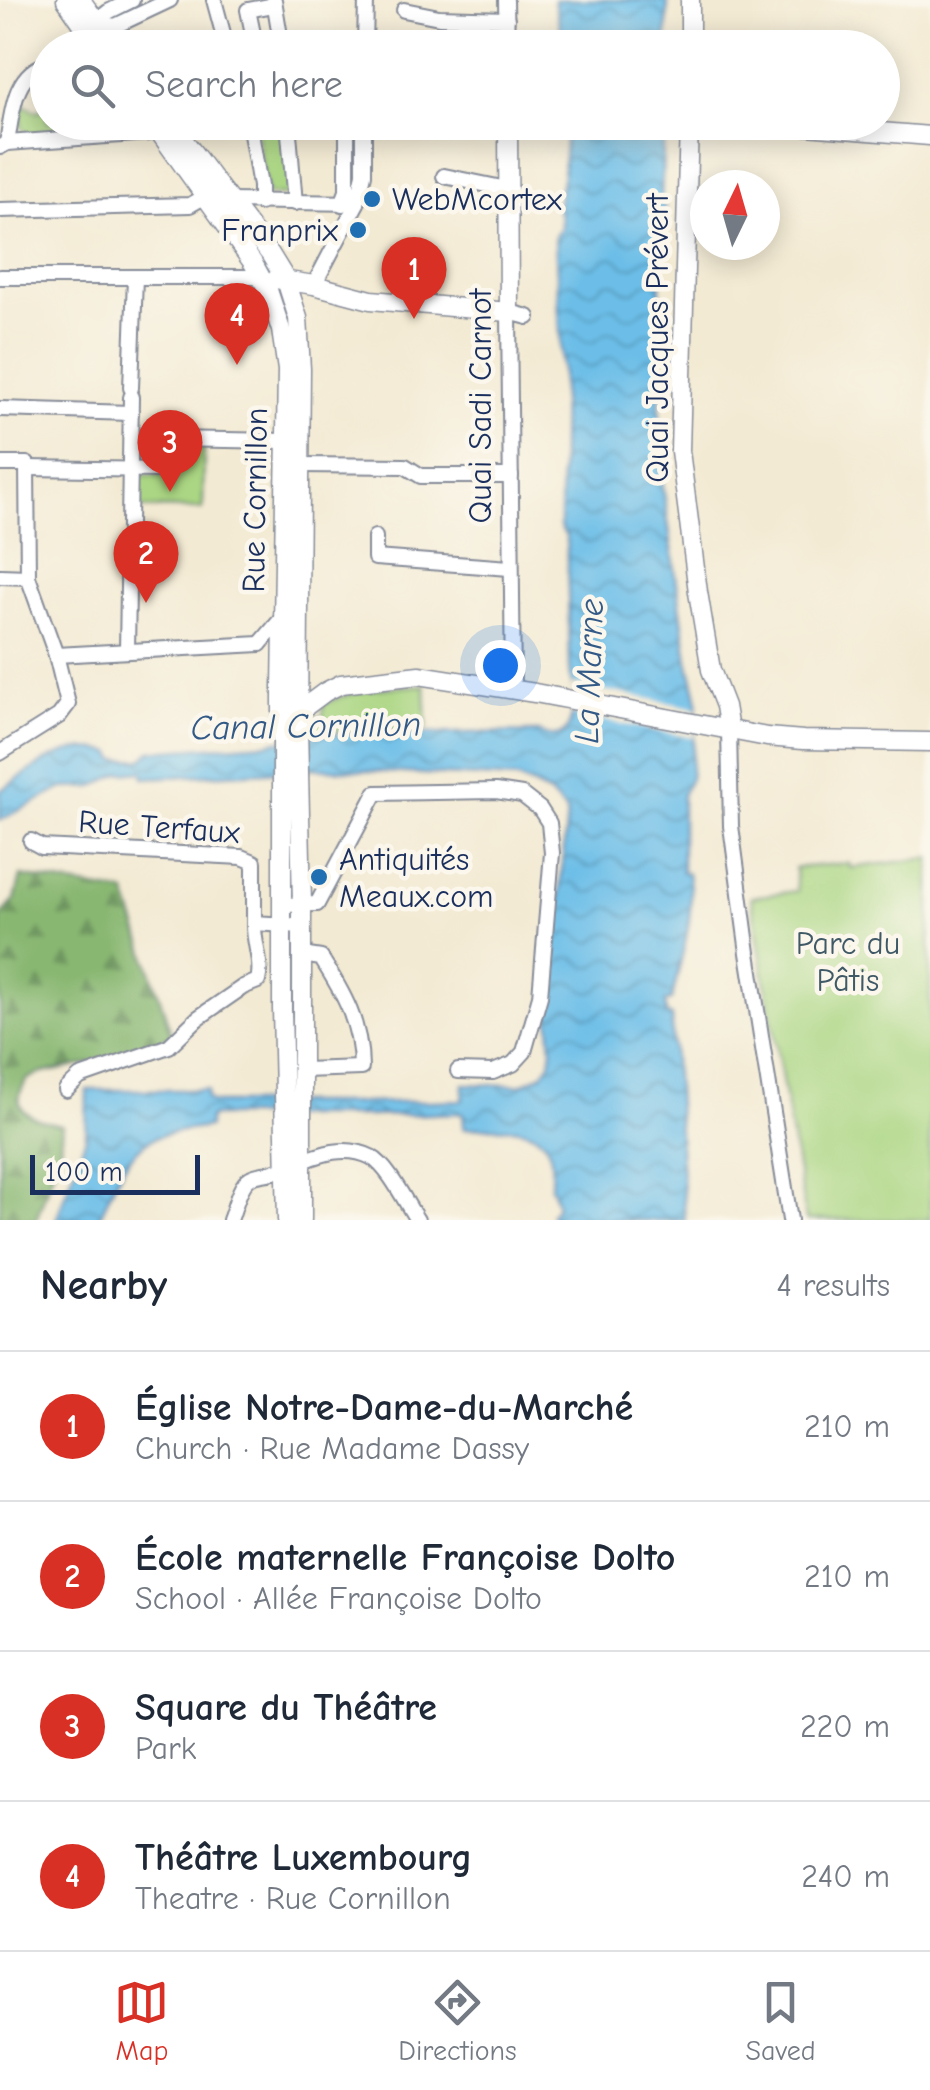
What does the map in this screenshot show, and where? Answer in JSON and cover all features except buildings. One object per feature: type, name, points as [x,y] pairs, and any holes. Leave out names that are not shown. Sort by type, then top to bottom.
[{"type":"main road","points":[[66,0],[95,30]]},
{"type":"main road","points":[[81,0],[93,30]]},
{"type":"main road","points":[[690,0],[690,30]]},
{"type":"main road","points":[[900,134],[930,136]]},
{"type":"main road","name":"Rue Cornillon","points":[[173,140],[268,290],[280,330],[287,370],[283,662],[293,723]]},
{"type":"main road","name":"Rue Cornillon","points":[[176,140],[270,254],[286,280],[298,314],[302,369],[299,677],[293,723]]},
{"type":"main road","name":"Quai Sadi Carnot","points":[[507,140],[509,312]]},
{"type":"main road","name":"Quai Jacques Prévert","points":[[689,140],[680,451],[711,670],[730,730]]},
{"type":"main road","points":[[260,277],[314,285],[371,300],[509,312]]},
{"type":"main road","points":[[299,677],[313,686],[420,675],[803,740],[930,742]]},
{"type":"main road","points":[[302,1220],[296,1149],[293,723],[316,699],[341,684]]},
{"type":"main road","points":[[293,925],[302,956],[296,1079]]},
{"type":"main road","points":[[287,1220],[284,1167],[296,1149]]},
{"type":"street","points":[[88,30],[108,12],[132,0]]},
{"type":"street","points":[[92,27],[115,26],[170,0]]},
{"type":"street","points":[[214,0],[222,30]]},
{"type":"street","points":[[365,30],[366,0]]},
{"type":"street","points":[[506,0],[507,30]]},
{"type":"street","points":[[252,30],[248,10],[274,2],[279,30]]},
{"type":"street","points":[[404,10],[438,16],[507,19]]},
{"type":"street","points":[[30,73],[16,96],[4,145],[65,140]]},
{"type":"street","points":[[252,140],[260,202]]},
{"type":"street","points":[[289,140],[294,203]]},
{"type":"street","points":[[347,140],[349,204]]},
{"type":"street","points":[[314,285],[364,174],[364,140]]},
{"type":"street","points":[[444,176],[506,189]]},
{"type":"street","points":[[0,210],[190,206],[206,196]]},
{"type":"street","points":[[228,202],[349,204]]},
{"type":"street","points":[[0,276],[260,277]]},
{"type":"street","points":[[127,651],[128,471],[136,277]]},
{"type":"street","points":[[509,312],[528,317]]},
{"type":"street","name":"Quai Sadi Carnot","points":[[509,312],[513,689]]},
{"type":"street","points":[[0,409],[131,413]]},
{"type":"street","points":[[27,468],[162,470],[170,440],[286,440]]},
{"type":"street","points":[[0,464],[27,464],[28,576],[56,655],[68,704],[59,716],[0,753]]},
{"type":"street","points":[[300,465],[405,466],[421,476],[511,476]]},
{"type":"street","points":[[375,537],[375,558],[510,568]]},
{"type":"street","points":[[0,576],[28,576]]},
{"type":"street","points":[[260,644],[283,617]]},
{"type":"street","points":[[283,617],[292,665],[299,677]]},
{"type":"street","points":[[56,655],[260,644],[283,662]]},
{"type":"street","points":[[730,730],[731,826],[790,1220]]},
{"type":"street","points":[[292,904],[318,904],[376,793],[496,791],[522,795],[540,809],[549,823],[552,853],[540,996],[524,1052],[513,1064],[493,1072],[458,1071]]},
{"type":"street","name":"Rue Terfaux","points":[[31,841],[42,847],[242,857],[254,862],[254,923]]},
{"type":"street","points":[[66,1090],[80,1076],[169,1046],[198,1018],[258,981],[261,969],[254,923],[293,925]]},
{"type":"street","points":[[296,1079],[361,1068],[361,1048],[344,994],[321,958],[302,956]]},
{"type":"street","points":[[296,1149],[340,1150],[370,1156],[381,1165],[417,1220]]},
{"type":"street","points":[[230,1220],[250,1177],[284,1167]]},
{"type":"green space","points":[[23,104],[30,108],[30,137],[21,126]]},
{"type":"green space","points":[[258,140],[287,140],[291,195],[267,195]]},
{"type":"green space","points":[[173,445],[204,445],[203,509],[136,508],[139,475],[164,475]]},
{"type":"green space","points":[[425,685],[427,728],[311,731],[312,717],[323,717],[323,705],[335,699],[372,689]]},
{"type":"green space","name":"Parc du Pâtis","points":[[930,858],[930,1220],[806,1220],[751,897],[797,891],[795,868],[849,863],[850,868]]},
{"type":"green space","points":[[21,876],[126,893],[172,1036],[111,1059],[26,1080],[20,1104],[35,1118],[62,1125],[60,1151],[36,1220],[0,1220],[0,917],[15,900]]},
{"type":"water","points":[[554,0],[668,0],[667,30],[560,30]]},
{"type":"water","name":"La Marne","points":[[565,140],[663,140],[661,204],[665,206],[658,325],[661,472],[688,659],[698,701],[690,778],[682,795],[682,872],[688,873],[689,920],[672,999],[665,1002],[666,1014],[671,1016],[685,1220],[552,1220],[557,1206],[551,1187],[551,1158],[545,1143],[514,1128],[464,1128],[463,1113],[212,1116],[208,1127],[160,1136],[138,1150],[121,1171],[99,1220],[56,1220],[86,1137],[87,1090],[207,1090],[207,1099],[213,1103],[463,1100],[464,1084],[520,1085],[541,1075],[550,1063],[549,1012],[567,813],[550,794],[518,779],[309,768],[144,778],[143,771],[120,773],[93,787],[63,788],[0,820],[0,791],[53,757],[80,750],[113,753],[115,760],[143,759],[151,751],[268,743],[312,735],[539,732],[553,736],[565,732],[572,703],[566,536],[560,527],[562,369],[555,236],[561,228],[557,208]]},
{"type":"pier","points":[[571,684],[697,708],[694,738],[571,714]]},
{"type":"place","name":"WebMcortex","points":[[372,199]]},
{"type":"place","name":"Franprix","points":[[358,230]]},
{"type":"place","name":"Église Notre-Dame-du-Marché","points":[[414,319]]},
{"type":"place","name":"Théâtre Luxembourg","points":[[237,365]]},
{"type":"place","name":"Square du Théâtre","points":[[170,492]]},
{"type":"place","name":"École maternelle Françoise Dolto","points":[[146,603]]},
{"type":"place","name":"Antiquités Meaux.com","points":[[319,877]]},
{"type":"water label","name":"Canal Cornillon","points":[[306,726]]}]
